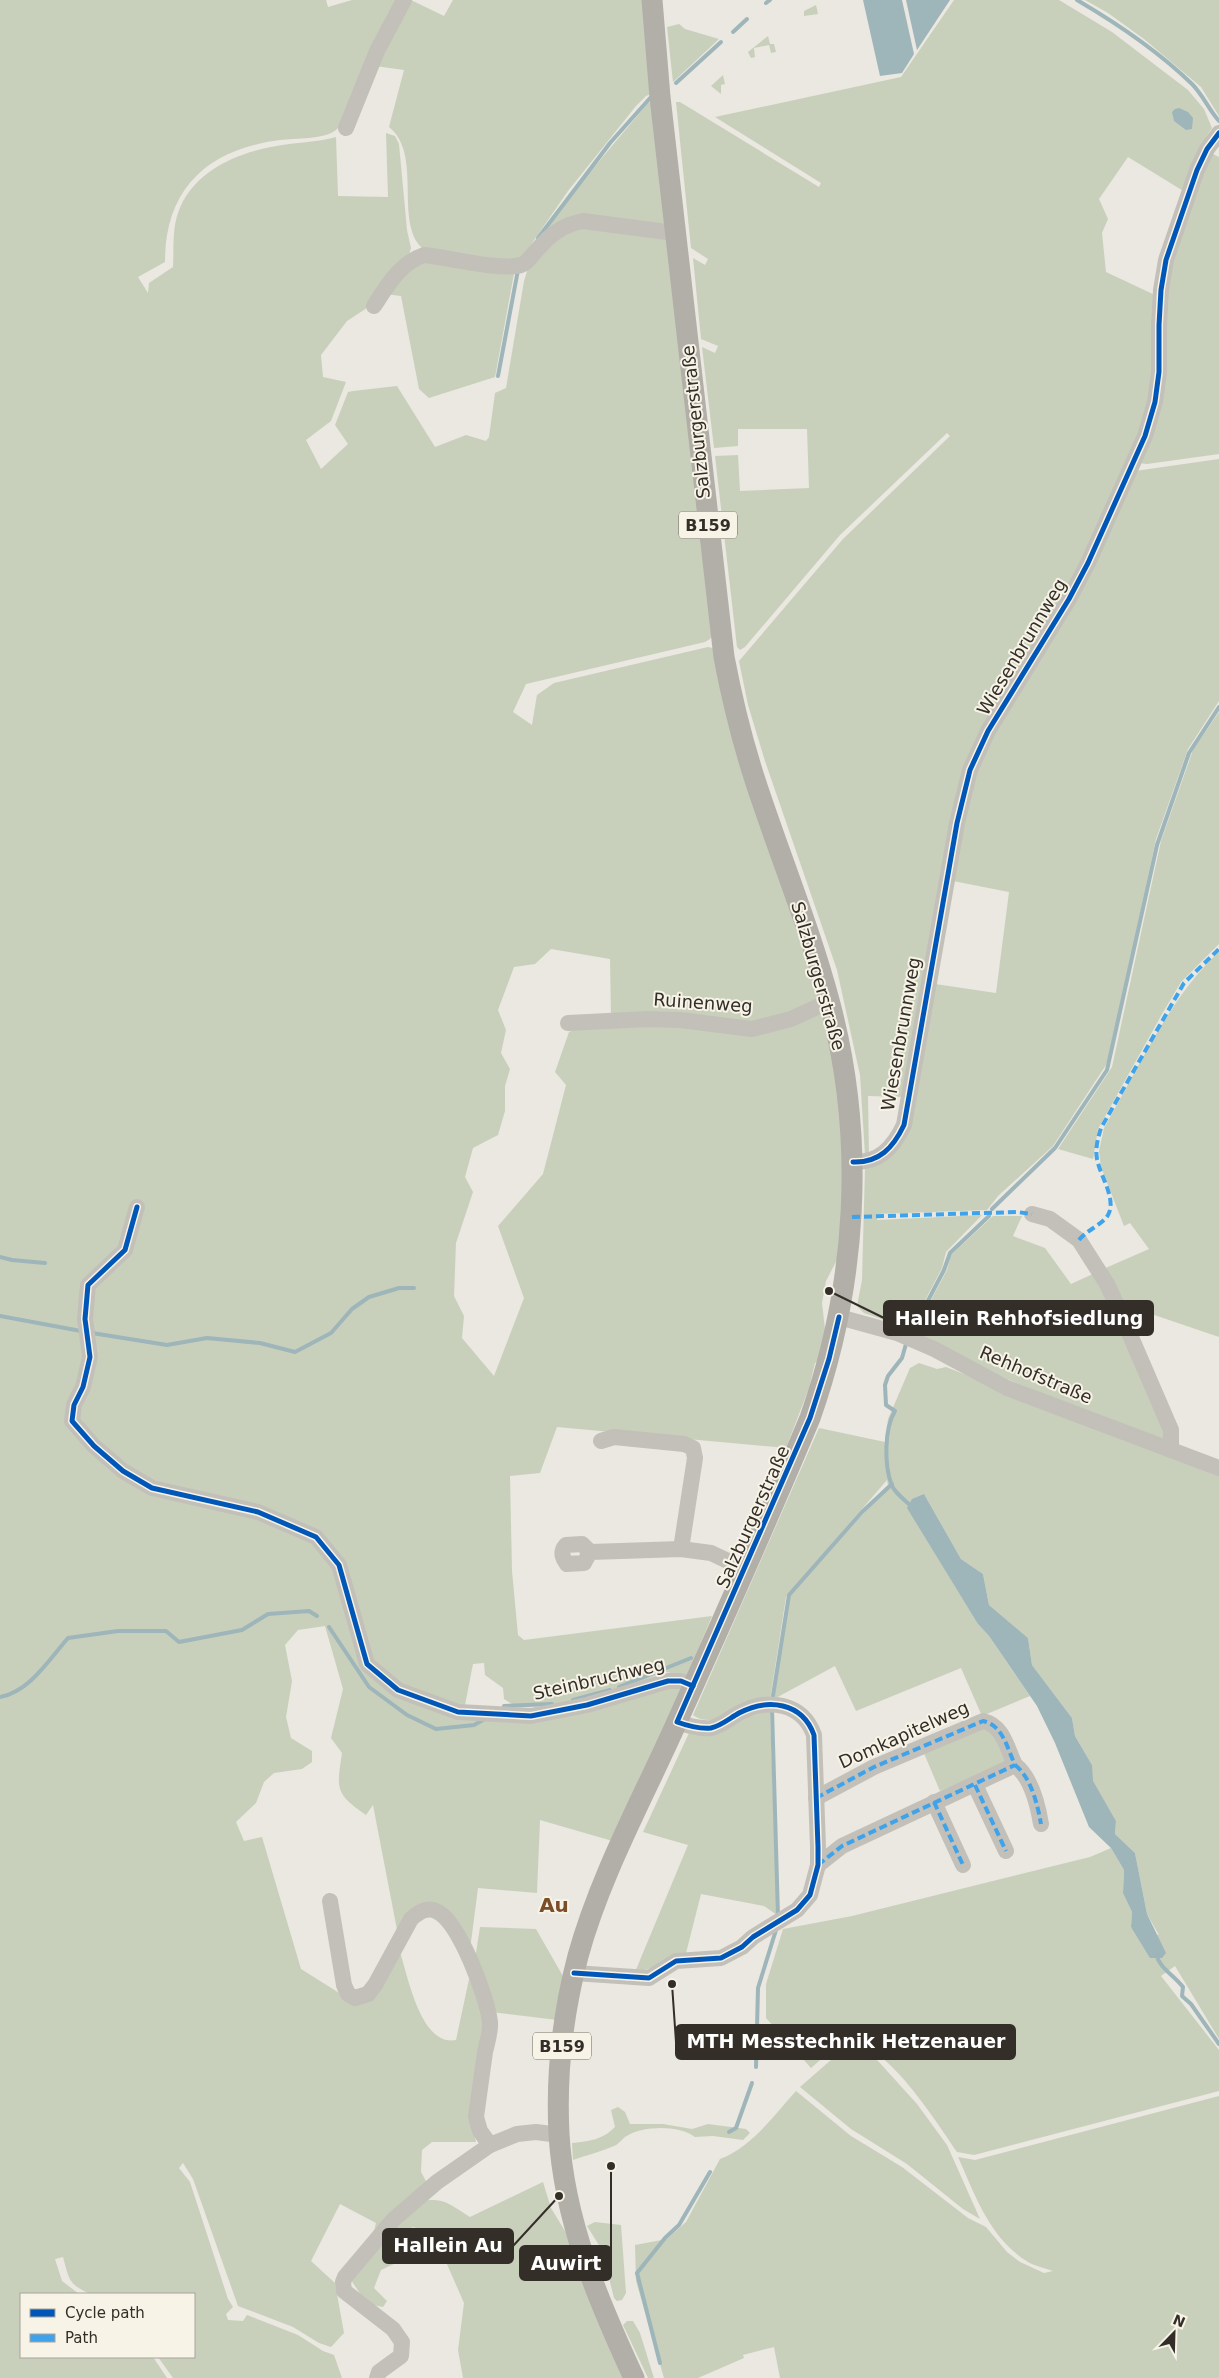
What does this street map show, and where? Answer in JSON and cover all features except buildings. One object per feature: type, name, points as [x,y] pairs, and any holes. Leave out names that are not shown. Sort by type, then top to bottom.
[{"type":"main road","name":"Salzburgerstraße","points":[[634,2378],[597,2297],[573,2223],[563,2171],[559,2135],[560,2058],[574,1973],[602,1889],[677,1722],[688,1684],[738,1566],[810,1418],[829,1359],[838,1317],[852,1217],[853,1162],[846,1079],[830,1001],[754,778],[730,685],[717,606],[652,0]]},
{"type":"street","points":[[346,128],[376,51],[404,0]]},
{"type":"street","name":"Wiesenbrunnweg","points":[[853,1162],[874,1159],[889,1150],[904,1126],[958,822],[970,770],[988,730],[1069,599],[1088,564],[1145,436],[1155,402],[1159,372],[1159,316],[1166,260],[1197,170],[1207,148],[1219,133]]},
{"type":"street","points":[[374,306],[403,266],[415,258],[424,255],[497,266],[521,265],[529,260],[557,230],[568,224],[582,221],[676,233]]},
{"type":"street","name":"Ruinenweg","points":[[568,1022],[648,1018],[752,1029],[792,1019],[830,1001]]},
{"type":"street","name":"Steinbruchweg","points":[[137,1207],[125,1250],[88,1285],[85,1319],[90,1357],[83,1387],[74,1405],[72,1421],[94,1446],[123,1471],[152,1488],[258,1512],[316,1537],[339,1565],[367,1664],[398,1690],[426,1702],[458,1712],[531,1716],[587,1705],[661,1682],[688,1684]]},
{"type":"street","points":[[1032,1214],[1050,1220],[1079,1240],[1107,1284],[1171,1430],[1171,1450]]},
{"type":"street","name":"Rehhofstraße","points":[[838,1317],[898,1333],[934,1349],[1007,1388],[1219,1468]]},
{"type":"street","points":[[601,1441],[614,1437],[684,1444],[694,1448],[695,1458],[681,1549]]},
{"type":"street","points":[[590,1552],[681,1549],[711,1553],[738,1566]]},
{"type":"street","name":"Domkapitelweg","points":[[574,1973],[649,1978],[676,1960],[721,1958],[742,1947],[753,1937],[796,1910],[810,1895],[818,1865],[814,1734],[809,1721],[792,1708],[772,1706],[740,1713],[713,1728],[699,1728],[677,1722]]},
{"type":"street","name":"Domkapitelweg","points":[[816,1798],[874,1767],[983,1722],[993,1723],[998,1728],[1015,1765],[1022,1770],[1039,1808],[1041,1824]]},
{"type":"street","points":[[818,1865],[842,1846],[1015,1765]]},
{"type":"street","points":[[975,1785],[1006,1851]]},
{"type":"street","points":[[934,1802],[963,1865]]},
{"type":"street","points":[[330,1901],[344,1985],[348,1994],[355,1998],[368,1994],[375,1986],[411,1919],[420,1911],[429,1909],[439,1913],[450,1924],[484,1991],[490,2024],[476,2117],[480,2130],[490,2145]]},
{"type":"street","points":[[377,2378],[379,2372],[401,2356],[402,2342],[394,2329],[344,2291],[342,2282],[345,2277],[394,2220],[437,2182],[490,2145],[517,2134],[536,2132],[559,2135]]},
{"type":"green space","points":[[0,0],[326,0],[328,7],[352,0],[400,0],[362,75],[340,126],[324,136],[280,140],[254,145],[232,152],[212,163],[182,193],[173,213],[167,236],[165,262],[138,277],[148,293],[149,283],[173,267],[175,226],[178,213],[184,199],[193,187],[215,168],[257,150],[336,137],[338,196],[388,197],[386,133],[395,136],[399,144],[407,230],[411,248],[409,255],[370,306],[347,321],[321,355],[323,377],[346,382],[331,421],[306,440],[321,469],[348,444],[335,425],[348,392],[353,391],[397,386],[435,447],[466,435],[486,441],[489,437],[495,393],[506,388],[524,281],[528,268],[541,253],[565,230],[580,224],[660,233],[670,240],[715,631],[710,639],[705,642],[526,684],[513,712],[532,725],[537,695],[554,683],[708,647],[713,648],[727,709],[752,791],[821,992],[818,999],[811,1005],[792,1015],[752,1025],[736,1025],[678,1016],[611,1017],[610,959],[551,949],[535,964],[514,967],[498,1010],[506,1030],[501,1053],[510,1069],[505,1086],[505,1111],[498,1135],[473,1148],[465,1177],[473,1192],[456,1243],[454,1296],[464,1316],[462,1338],[494,1376],[524,1298],[498,1226],[543,1174],[566,1085],[555,1072],[569,1032],[582,1026],[676,1022],[726,1030],[771,1030],[821,1010],[827,1013],[841,1101],[845,1150],[846,1221],[840,1254],[826,1281],[822,1303],[826,1338],[824,1358],[815,1363],[809,1388],[786,1448],[557,1427],[540,1473],[510,1476],[512,1571],[518,1635],[524,1640],[712,1616],[687,1676],[666,1672],[608,1693],[555,1705],[517,1707],[504,1699],[503,1688],[485,1675],[484,1663],[473,1664],[465,1705],[488,1715],[512,1720],[528,1721],[577,1712],[653,1686],[676,1684],[684,1688],[616,1835],[616,1842],[540,1820],[537,1893],[478,1888],[470,1950],[443,1909],[433,1905],[416,1908],[408,1916],[398,1935],[373,1805],[366,1815],[348,1801],[340,1789],[339,1774],[342,1753],[331,1738],[343,1689],[325,1626],[298,1630],[285,1645],[292,1681],[286,1717],[291,1738],[312,1751],[312,1762],[302,1769],[274,1773],[264,1782],[256,1803],[236,1822],[244,1841],[262,1837],[301,1969],[352,2001],[361,2001],[375,1992],[400,1952],[412,1993],[425,2022],[434,2033],[444,2039],[456,2040],[471,1970],[477,1981],[486,2022],[470,2118],[476,2142],[432,2142],[422,2150],[421,2172],[427,2183],[406,2202],[440,2200],[452,2205],[470,2217],[543,2182],[551,2208],[571,2241],[592,2300],[627,2378],[463,2378],[458,2350],[464,2303],[446,2262],[434,2261],[414,2227],[394,2234],[389,2245],[396,2263],[381,2270],[374,2288],[387,2301],[383,2307],[367,2304],[351,2280],[371,2257],[376,2223],[340,2204],[311,2261],[335,2283],[344,2333],[331,2347],[319,2343],[293,2327],[238,2306],[193,2179],[183,2163],[179,2168],[190,2182],[228,2299],[233,2307],[226,2314],[228,2320],[243,2321],[247,2315],[298,2335],[323,2351],[334,2355],[342,2378],[173,2378],[159,2358],[195,2358],[195,2293],[88,2293],[83,2291],[71,2280],[63,2257],[55,2259],[62,2281],[78,2293],[20,2293],[20,2358],[154,2358],[167,2378],[0,2378]]},
{"type":"green space","points":[[411,0],[444,16],[453,0],[646,0],[654,93],[646,96],[636,106],[568,191],[519,262],[422,248],[414,236],[408,205],[405,154],[399,139],[389,127],[404,70],[375,66]]},
{"type":"green space","points":[[954,0],[1059,0],[1112,32],[1188,90],[1204,109],[1212,128],[1200,150],[1185,192],[1128,157],[1099,199],[1108,219],[1102,233],[1106,272],[1157,296],[1155,390],[1097,537],[981,736],[906,1097],[868,1096],[869,1157],[865,1155],[860,1075],[837,970],[765,761],[748,705],[739,661],[843,539],[950,436],[947,433],[840,535],[745,647],[740,650],[737,647],[715,456],[738,455],[740,491],[809,488],[807,429],[738,429],[738,446],[714,448],[702,347],[715,353],[718,346],[701,339],[693,258],[705,265],[708,259],[691,248],[676,102],[680,102],[819,187],[821,183],[715,117],[901,77]]},
{"type":"green space","points":[[1085,0],[1219,0],[1219,116],[1201,87],[1144,39],[1108,13]]},
{"type":"green space","points":[[816,5],[818,14],[804,16],[804,11]]},
{"type":"green space","points":[[679,24],[685,29],[719,39],[673,82],[667,27]]},
{"type":"green space","points":[[768,36],[770,44],[774,44],[776,52],[771,53],[769,45],[754,48],[755,57],[751,58],[748,52]]},
{"type":"green space","points":[[723,75],[725,84],[721,85],[721,94],[711,86]]},
{"type":"green space","points":[[655,100],[668,218],[660,228],[591,218],[527,256],[570,196],[648,103]]},
{"type":"green space","points":[[1209,152],[1219,157],[1219,454],[1147,464],[1138,463],[1170,265]]},
{"type":"green space","points":[[418,260],[515,268],[495,377],[429,398],[419,389],[401,296],[385,294]]},
{"type":"green space","points":[[1219,459],[1219,701],[1188,749],[1156,839],[1110,1054],[1106,1065],[1053,1146],[998,1196],[987,1210],[877,1214],[877,1220],[982,1215],[946,1252],[942,1268],[910,1329],[864,1313],[857,1306],[862,1280],[865,1168],[894,1148],[935,984],[996,993],[1009,892],[953,881],[974,771],[1135,471]]},
{"type":"green space","points":[[1219,712],[1219,944],[1181,982],[1162,1014],[1098,1129],[1093,1159],[1058,1149],[1112,1067],[1161,841],[1193,750]]},
{"type":"green space","points":[[1219,952],[1219,1337],[1119,1303],[1101,1270],[1149,1249],[1130,1223],[1124,1226],[1101,1167],[1099,1151],[1104,1128],[1156,1035],[1185,990]]},
{"type":"green space","points":[[993,1216],[1022,1216],[1013,1236],[1045,1248],[1071,1284],[1095,1273],[1168,1432],[1163,1440],[1082,1410],[1007,1379],[914,1332],[947,1270],[951,1255]]},
{"type":"green space","points":[[919,1363],[937,1369],[946,1367],[1219,1474],[1219,2039],[1175,1966],[1161,1976],[1219,2050],[1219,2091],[974,2155],[957,2152],[908,2084],[892,2066],[859,2044],[840,2046],[811,2068],[766,2018],[766,1984],[783,1929],[852,1916],[1090,1857],[1111,1848],[1124,1870],[1123,1892],[1132,1912],[1131,1928],[1159,1935],[1147,1914],[1135,1853],[1115,1834],[1116,1821],[1092,1781],[1092,1765],[1075,1736],[1072,1718],[1032,1665],[1028,1638],[989,1605],[983,1574],[961,1559],[924,1494],[978,1624],[989,1636],[1030,1696],[982,1716],[961,1668],[856,1711],[835,1666],[774,1699],[789,1598],[888,1486],[887,1480],[786,1597],[770,1700],[720,1719],[701,1719],[693,1715],[819,1428],[885,1442],[888,1419],[910,1368]]},
{"type":"green space","points":[[770,1711],[777,1915],[764,1906],[701,1894],[685,1957],[671,1959],[648,1969],[635,1972],[688,1845],[643,1832],[689,1733]]},
{"type":"green space","points":[[982,1726],[996,1731],[1009,1763],[940,1791],[923,1751]]},
{"type":"green space","points":[[480,1927],[536,1929],[564,1978],[557,2020],[491,2012],[475,1959]]},
{"type":"green space","points":[[850,2049],[863,2051],[878,2061],[917,2104],[947,2145],[980,2219],[963,2209],[907,2164],[851,2129],[800,2087],[839,2053]]},
{"type":"green space","points":[[796,2091],[851,2136],[902,2167],[968,2218],[986,2227],[1007,2252],[1020,2262],[1044,2273],[1053,2271],[1028,2262],[1003,2241],[994,2229],[978,2201],[958,2157],[975,2160],[1219,2096],[1219,2378],[780,2378],[774,2347],[743,2355],[744,2358],[698,2378],[664,2378],[636,2281],[635,2245],[667,2239],[686,2222],[720,2159],[732,2154],[752,2139]]},
{"type":"green space","points":[[618,2107],[625,2112],[630,2124],[663,2124],[692,2129],[708,2124],[746,2129],[750,2133],[743,2140],[713,2136],[695,2137],[680,2130],[661,2128],[641,2130],[625,2137],[614,2146],[573,2160],[572,2143],[595,2139],[605,2135],[615,2127],[611,2110]]},
{"type":"green space","points":[[595,2222],[621,2225],[626,2293],[622,2300],[617,2301],[614,2298],[602,2250],[587,2226]]},
{"type":"green space","points":[[627,2321],[633,2321],[640,2333],[654,2378],[648,2378],[623,2325]]},
{"type":"water","points":[[863,0],[902,0],[914,54],[902,73],[880,76]]},
{"type":"water","points":[[906,0],[950,0],[917,50]]},
{"type":"water","points":[[1179,108],[1188,112],[1193,118],[1192,129],[1186,130],[1174,121],[1172,112]]},
{"type":"water","points":[[924,1494],[961,1559],[983,1574],[989,1605],[1028,1638],[1032,1665],[1072,1718],[1075,1736],[1092,1765],[1093,1781],[1116,1821],[1115,1834],[1135,1853],[1147,1914],[1166,1953],[1162,1958],[1150,1958],[1131,1927],[1132,1912],[1123,1893],[1124,1870],[1111,1848],[1089,1827],[1055,1743],[1037,1706],[989,1636],[978,1624],[907,1508],[912,1499]]},
{"type":"waterway","points":[[766,3],[770,0]]},
{"type":"waterway","points":[[1077,0],[1122,28],[1165,60],[1196,88],[1219,121]]},
{"type":"waterway","points":[[733,32],[747,19]]},
{"type":"waterway","points":[[676,83],[721,42]]},
{"type":"waterway","points":[[538,238],[610,143],[651,97]]},
{"type":"waterway","points":[[498,376],[518,270]]},
{"type":"waterway","points":[[992,1209],[1055,1148],[1107,1070],[1157,845],[1189,753],[1219,707]]},
{"type":"waterway","points":[[912,1331],[944,1270],[950,1253],[989,1216]]},
{"type":"waterway","points":[[0,1257],[45,1263]]},
{"type":"waterway","points":[[92,1333],[167,1345],[207,1338],[260,1343],[295,1352],[331,1333],[352,1309],[369,1297],[399,1288],[414,1288]]},
{"type":"waterway","points":[[0,1316],[81,1331]]},
{"type":"waterway","points":[[906,1344],[902,1358],[888,1376],[885,1385],[886,1405],[895,1411],[891,1419],[886,1448],[889,1478],[892,1486],[911,1506]]},
{"type":"waterway","points":[[772,1702],[789,1595],[862,1512],[892,1484]]},
{"type":"waterway","points":[[0,1697],[20,1689],[29,1682],[68,1638],[118,1631],[166,1631],[179,1642],[242,1630],[268,1614],[309,1611],[317,1616]]},
{"type":"waterway","points":[[329,1627],[369,1687],[407,1715],[436,1729],[474,1725],[483,1720]]},
{"type":"waterway","points":[[619,1687],[691,1658]]},
{"type":"waterway","points":[[573,1700],[610,1690]]},
{"type":"waterway","points":[[504,1706],[552,1704]]},
{"type":"waterway","points":[[772,1709],[778,1916]]},
{"type":"waterway","points":[[756,2067],[758,1988],[776,1930]]},
{"type":"waterway","points":[[1156,1954],[1160,1964],[1183,1987],[1182,1996],[1191,2004],[1219,2044]]},
{"type":"waterway","points":[[729,2132],[736,2128],[752,2083]]},
{"type":"waterway","points":[[660,2363],[637,2273],[665,2238],[679,2225],[710,2172]]},
{"type":"marked path","points":[[1079,1240],[1106,1218],[1110,1209],[1107,1187],[1096,1155],[1101,1128],[1184,983],[1219,949]]},
{"type":"marked path","points":[[852,1217],[1017,1212],[1032,1214]]},
{"type":"marked path","points":[[816,1798],[874,1767],[983,1721],[990,1723],[1000,1732],[1015,1765]]},
{"type":"marked path","points":[[1015,1765],[1021,1770],[1029,1784],[1036,1801],[1041,1824]]},
{"type":"marked path","points":[[818,1865],[842,1846],[1015,1765]]},
{"type":"marked path","points":[[975,1785],[1006,1851]]},
{"type":"marked path","points":[[934,1802],[963,1865]]},
{"type":"cycle path","points":[[853,1162],[862,1162],[878,1157],[895,1141],[904,1125],[957,823],[970,770],[988,731],[1069,599],[1088,563],[1145,436],[1155,402],[1159,372],[1161,290],[1166,260],[1197,170],[1207,149],[1219,133]]},
{"type":"cycle path","points":[[137,1207],[125,1250],[88,1285],[85,1319],[90,1357],[83,1387],[74,1405],[72,1421],[94,1446],[123,1471],[152,1488],[258,1512],[316,1537],[339,1565],[367,1664],[398,1690],[458,1712],[531,1716],[587,1705],[668,1681],[681,1681],[693,1686]]},
{"type":"cycle path","points":[[574,1973],[649,1978],[676,1961],[721,1958],[742,1947],[753,1937],[797,1910],[810,1895],[818,1865],[818,1847],[814,1735],[809,1724],[793,1710],[783,1706],[772,1705],[750,1708],[711,1728],[694,1727],[677,1722],[810,1418],[829,1359],[839,1317]]},
{"type":"place","name":"Hallein Rehhofsiedlung","points":[[829,1291]]},
{"type":"place","name":"MTH Messtechnik Hetzenauer","points":[[672,1984]]},
{"type":"place","name":"Auwirt","points":[[611,2166]]},
{"type":"place","name":"Hallein Au","points":[[559,2196]]},
{"type":"district","name":"Au","points":[[554,1905]]}]
